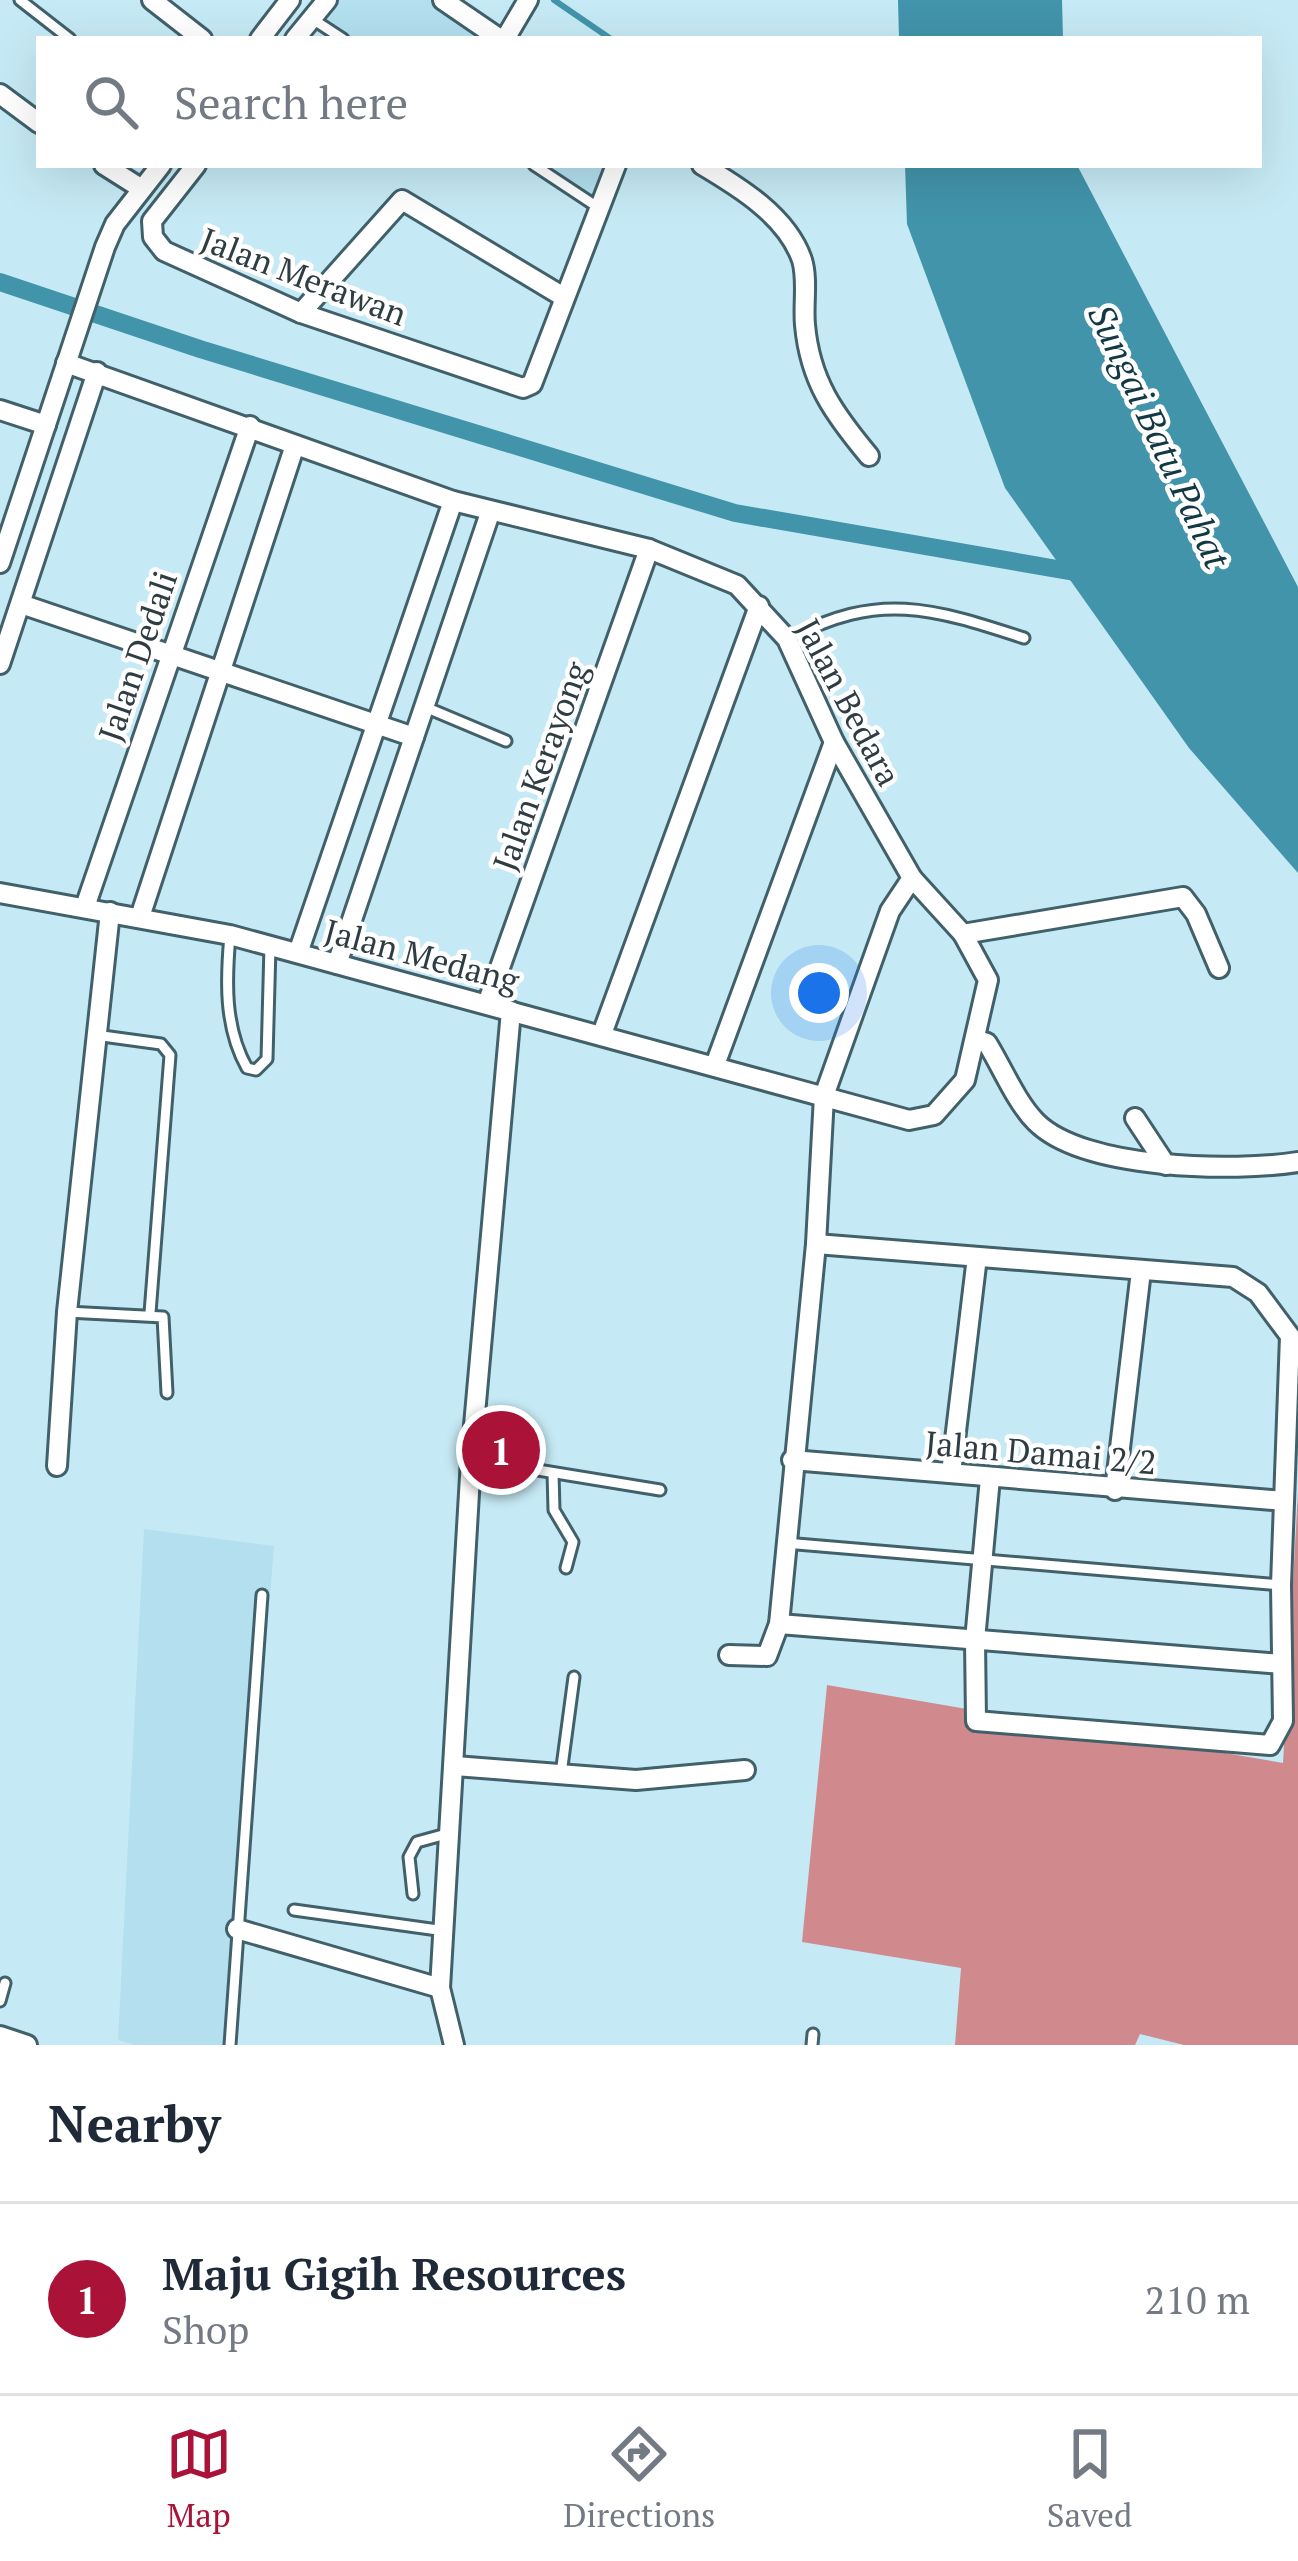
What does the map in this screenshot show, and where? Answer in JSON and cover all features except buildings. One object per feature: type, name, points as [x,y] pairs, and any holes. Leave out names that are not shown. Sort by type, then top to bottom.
[{"type":"street","points":[[152,0],[198,36]]},
{"type":"street","points":[[262,36],[290,0]]},
{"type":"street","points":[[297,36],[327,0]]},
{"type":"street","points":[[443,0],[497,36]]},
{"type":"street","points":[[504,36],[528,0]]},
{"type":"street","points":[[0,94],[33,120]]},
{"type":"street","points":[[0,110],[33,120]]},
{"type":"street","points":[[109,168],[142,189]]},
{"type":"street","points":[[0,563],[115,224],[159,168]]},
{"type":"street","name":"Jalan Merawan","points":[[194,168],[150,228],[177,260],[301,313],[523,388],[532,384],[562,296]]},
{"type":"street","points":[[301,313],[402,200],[562,296],[615,168]]},
{"type":"street","points":[[707,168],[741,188],[778,221],[802,260],[814,373],[825,404],[868,456]]},
{"type":"street","points":[[115,224],[150,228]]},
{"type":"street","name":"Jalan Bedara","points":[[66,363],[250,425],[294,448],[490,513],[650,549],[712,572],[760,606],[788,640],[834,742],[912,878],[963,934],[988,980],[978,1040],[965,1080],[934,1115],[909,1120],[824,1096]]},
{"type":"street","points":[[0,664],[97,373]]},
{"type":"street","points":[[0,410],[46,425]]},
{"type":"street","name":"Jalan Dedali","points":[[85,907],[167,654],[250,425]]},
{"type":"street","points":[[140,917],[294,448]]},
{"type":"street","points":[[298,953],[453,501]]},
{"type":"street","points":[[337,964],[490,513]]},
{"type":"street","name":"Jalan Kerayong","points":[[487,1004],[650,549]]},
{"type":"street","points":[[21,604],[415,737]]},
{"type":"street","points":[[602,1034],[760,606]]},
{"type":"street","points":[[716,1065],[834,742]]},
{"type":"street","points":[[729,1655],[766,1656],[779,1624],[816,1244],[824,1096],[890,910],[912,878]]},
{"type":"street","name":"Jalan Medang","points":[[0,893],[230,935],[824,1096]]},
{"type":"street","points":[[963,934],[1081,918],[1183,897],[1196,914],[1219,968]]},
{"type":"street","points":[[57,1466],[67,1312],[110,912]]},
{"type":"street","points":[[454,2045],[440,1988],[471,1459],[512,1011]]},
{"type":"street","points":[[978,1040],[987,1043],[1036,1122],[1090,1148],[1166,1165],[1257,1168],[1298,1162]]},
{"type":"street","points":[[1135,1118],[1166,1165]]},
{"type":"street","points":[[816,1244],[1233,1277],[1258,1293],[1290,1336],[1281,1585],[1283,1720],[1270,1745],[976,1720],[975,1640],[990,1478]]},
{"type":"street","points":[[951,1473],[977,1257]]},
{"type":"street","points":[[1115,1490],[1141,1271]]},
{"type":"street","name":"Jalan Damai 2/2","points":[[792,1460],[1284,1501]]},
{"type":"street","points":[[779,1624],[1282,1664]]},
{"type":"street","points":[[454,1766],[671,1780],[746,1770]]},
{"type":"street","points":[[237,1929],[440,1988]]},
{"type":"street","points":[[0,2036],[28,2045]]},
{"type":"lane","points":[[20,0],[66,36]]},
{"type":"lane","points":[[311,18],[338,36]]},
{"type":"lane","points":[[539,168],[596,206]]},
{"type":"lane","points":[[788,640],[828,618],[885,605],[946,612],[1024,638]]},
{"type":"lane","points":[[425,707],[506,741]]},
{"type":"lane","points":[[230,935],[226,1002],[241,1058],[256,1070],[266,1059],[270,946]]},
{"type":"lane","points":[[95,1035],[161,1044],[170,1054],[150,1313]]},
{"type":"lane","points":[[67,1312],[163,1317],[167,1393]]},
{"type":"lane","points":[[471,1459],[660,1490]]},
{"type":"lane","points":[[553,1473],[554,1510],[573,1542],[566,1568]]},
{"type":"lane","points":[[784,1542],[1281,1585]]},
{"type":"lane","points":[[230,2045],[262,1595]]},
{"type":"lane","points":[[561,1774],[574,1677]]},
{"type":"lane","points":[[412,1894],[409,1857],[417,1842],[450,1833]]},
{"type":"lane","points":[[294,1910],[445,1931]]},
{"type":"lane","points":[[0,2001],[5,1983]]},
{"type":"shaded area","points":[[319,0],[454,0],[506,36],[328,36],[303,19]]},
{"type":"shaded area","points":[[530,168],[621,168],[600,214]]},
{"type":"shaded area","points":[[1298,1492],[1298,2045],[1184,2045],[1140,2034],[1135,2045],[955,2045],[961,1968],[802,1942],[827,1685],[1283,1763]]},
{"type":"shaded area","points":[[144,1529],[274,1546],[234,2045],[135,2045],[118,2040]]},
{"type":"water","points":[[898,0],[1062,0],[1063,36],[899,36]]},
{"type":"water","name":"Sungai Batu Pahat","points":[[905,168],[1079,168],[1298,587],[1298,873],[1189,748],[1005,488],[907,224]]},
{"type":"waterway","points":[[554,0],[607,36]]},
{"type":"waterway","points":[[0,282],[200,349],[735,513],[1086,574]]},
{"type":"place","name":"Maju Gigih Resources","points":[[501,1450]]}]
